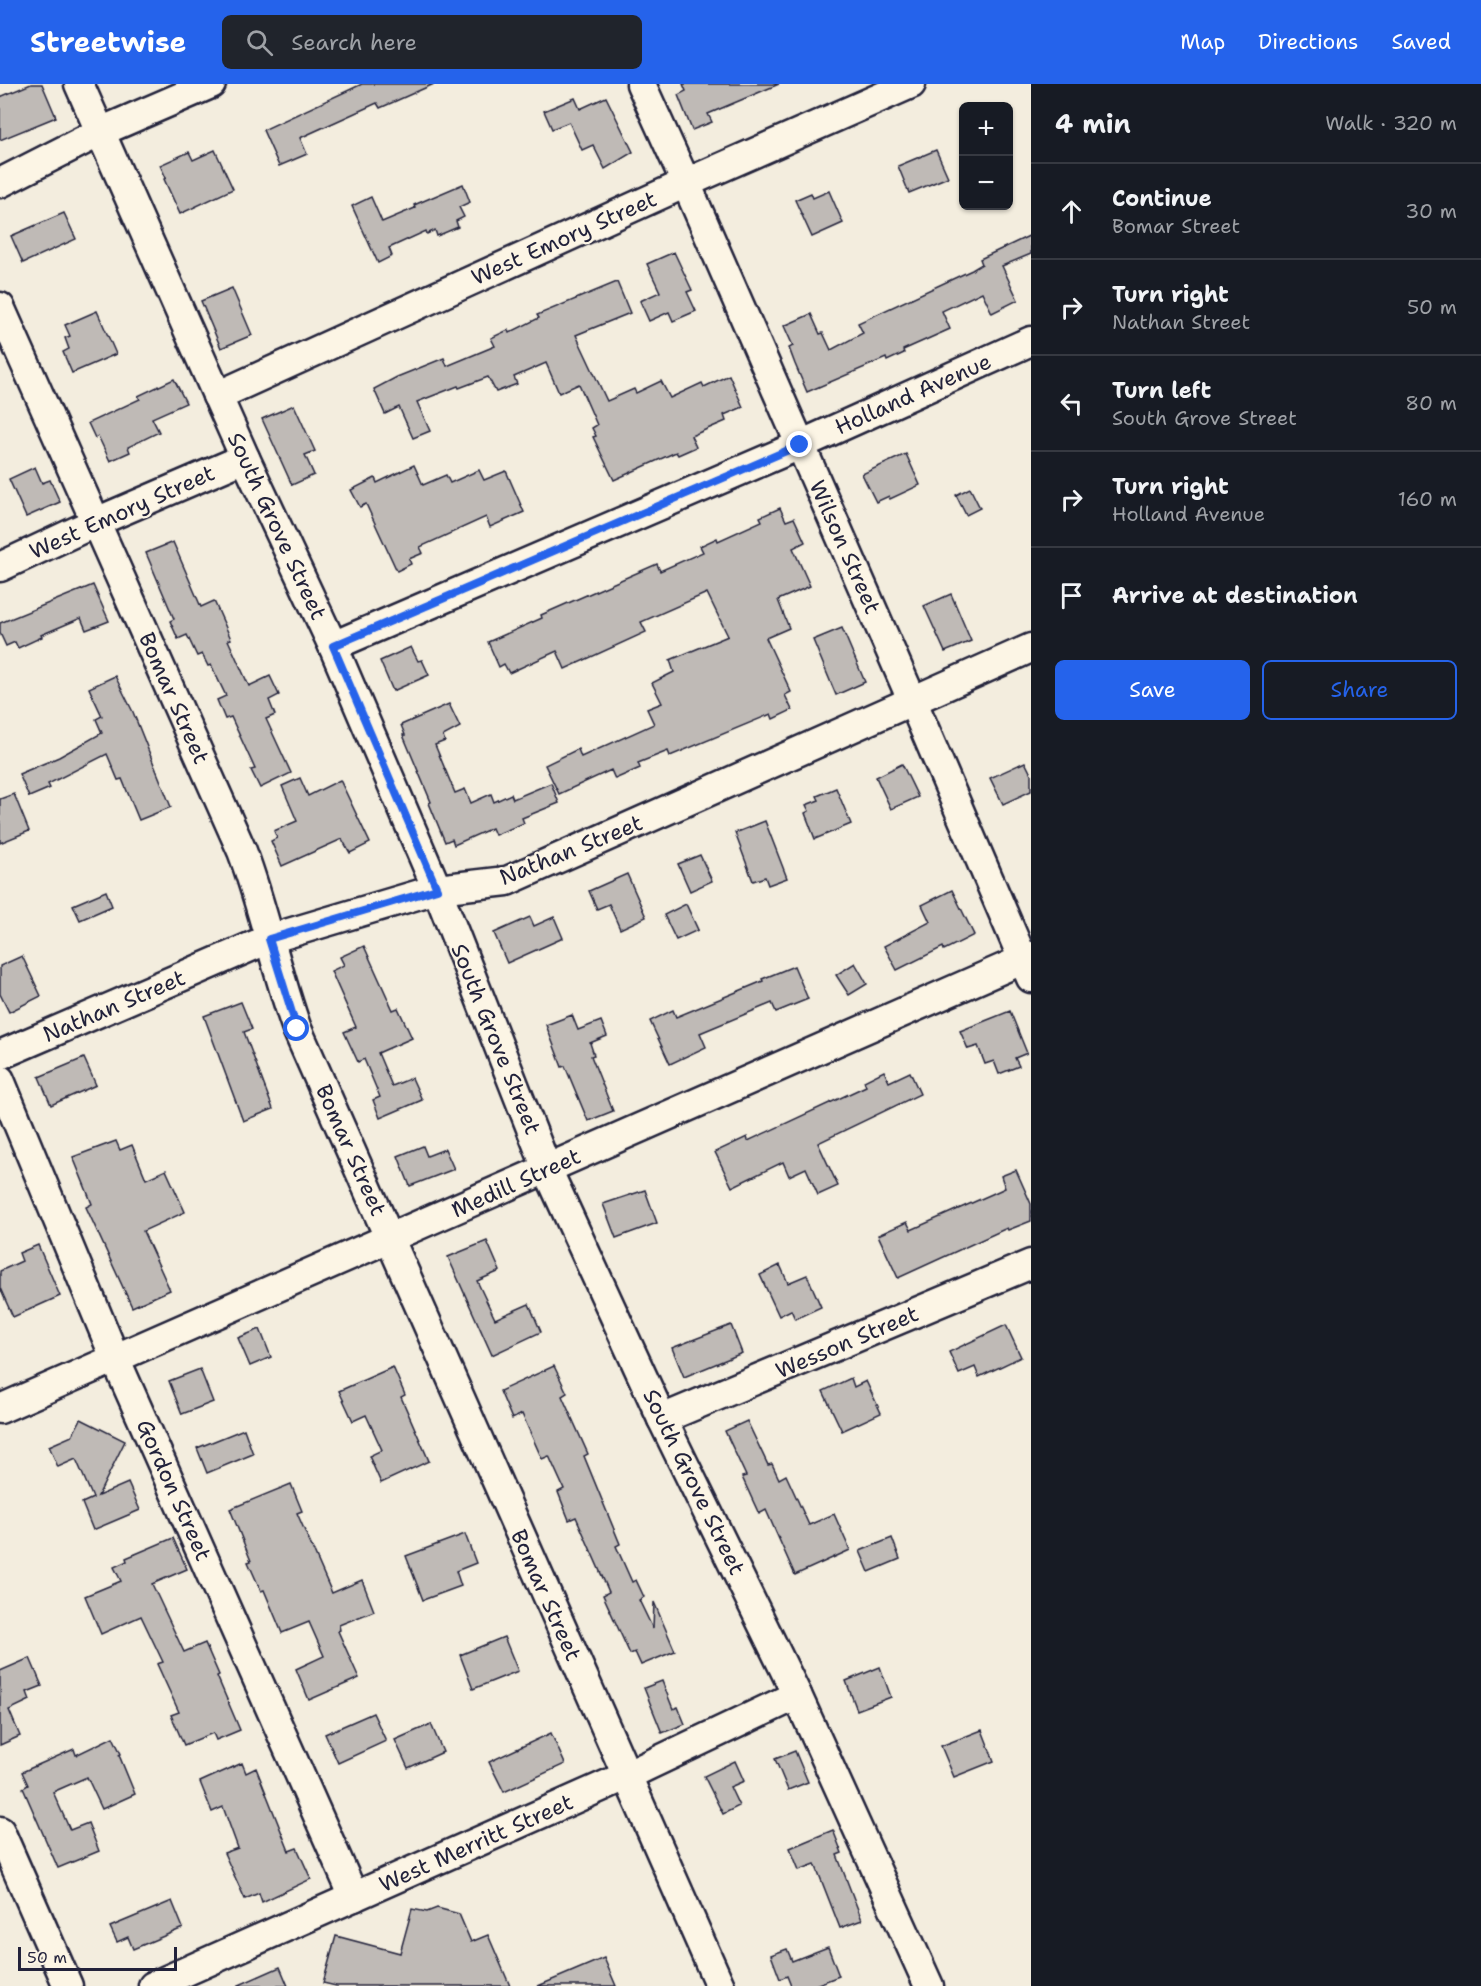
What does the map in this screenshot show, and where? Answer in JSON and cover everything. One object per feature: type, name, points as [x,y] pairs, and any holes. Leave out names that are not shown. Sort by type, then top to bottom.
[{"type":"street","name":"South Grove Street","points":[[79,84],[245,458],[333,646],[437,889],[547,1169],[662,1419],[797,1695],[929,1986]]},
{"type":"street","points":[[0,183],[100,132],[211,84]]},
{"type":"street","name":"Wilson Street","points":[[641,84],[1028,965]]},
{"type":"street","name":"West Emory Street","points":[[217,396],[686,183],[911,84]]},
{"type":"street","name":"Bomar Street","points":[[0,307],[242,851],[297,1029],[720,1986]]},
{"type":"street","name":"Holland Avenue","points":[[333,646],[800,445],[1031,341]]},
{"type":"street","name":"West Emory Street","points":[[0,567],[96,522],[245,458]]},
{"type":"street","name":"Nathan Street","points":[[0,1055],[269,939],[437,889],[507,881],[1031,648]]},
{"type":"street","name":"Medill Street","points":[[0,1408],[547,1169],[1028,965]]},
{"type":"street","name":"Gordon Street","points":[[0,1080],[115,1358],[354,1897]]},
{"type":"street","name":"Wesson Street","points":[[662,1419],[1031,1264]]},
{"type":"street","name":"West Merritt Street","points":[[153,1986],[626,1776],[797,1695]]},
{"type":"street","points":[[0,1831],[68,1986]]},
{"type":"building","points":[[31,84],[42,84],[56,117],[0,140],[0,97]]},
{"type":"building","points":[[362,84],[434,84],[380,108],[377,103],[300,138],[307,154],[279,166],[263,130]]},
{"type":"building","points":[[683,84],[779,84],[708,114],[712,122],[692,130],[678,95],[686,91]]},
{"type":"building","points":[[606,97],[633,152],[605,169],[593,145],[582,150],[569,122],[552,129],[544,111],[575,98],[580,109]]},
{"type":"building","points":[[215,150],[233,189],[180,214],[160,165],[189,152],[193,160]]},
{"type":"building","points":[[936,150],[948,177],[909,193],[898,166]]},
{"type":"building","points":[[463,184],[470,202],[459,207],[464,217],[456,221],[458,227],[437,236],[435,230],[427,234],[426,231],[389,248],[392,256],[378,263],[352,206],[371,197],[382,222]]},
{"type":"building","points":[[829,191],[843,223],[812,237],[795,200],[811,193],[813,198]]},
{"type":"building","points":[[64,213],[76,239],[23,263],[11,236]]},
{"type":"building","points":[[1031,235],[1031,254],[1002,266],[1018,300],[992,313],[982,292],[942,311],[950,329],[903,350],[904,353],[887,361],[886,358],[807,392],[789,348],[793,346],[784,326],[811,314],[820,334],[823,333],[831,350],[863,333],[858,323],[972,270],[982,264],[980,259]]},
{"type":"building","points":[[674,252],[692,290],[687,292],[696,311],[673,321],[669,312],[649,321],[640,301],[660,292],[647,264]]},
{"type":"building","points":[[617,282],[630,313],[576,335],[607,401],[634,389],[636,393],[661,381],[670,398],[702,383],[704,387],[729,375],[743,407],[724,415],[726,421],[691,436],[696,447],[678,455],[676,452],[614,480],[593,437],[596,436],[592,428],[597,425],[579,384],[559,393],[546,363],[514,377],[517,384],[496,392],[488,377],[417,402],[430,431],[413,438],[399,407],[385,414],[374,389],[444,358],[447,366],[495,346],[491,338],[508,330],[509,333],[539,318],[537,315]]},
{"type":"building","points":[[232,288],[252,335],[221,348],[201,301]]},
{"type":"building","points":[[97,311],[116,354],[72,373],[63,352],[69,349],[65,338],[70,336],[65,325]]},
{"type":"building","points":[[174,379],[186,403],[152,418],[159,432],[128,447],[130,452],[110,461],[98,436],[95,438],[88,423],[140,399],[138,396]]},
{"type":"building","points":[[294,405],[315,451],[305,455],[314,475],[292,485],[262,419]]},
{"type":"building","points":[[906,454],[920,485],[890,499],[889,496],[876,502],[862,474]]},
{"type":"building","points":[[414,465],[423,485],[446,475],[450,483],[479,470],[484,480],[506,471],[524,512],[490,527],[486,517],[420,547],[423,553],[409,559],[411,564],[397,571],[366,504],[360,507],[351,490],[375,478],[377,483]]},
{"type":"building","points":[[35,467],[42,483],[50,480],[60,502],[26,517],[9,479]]},
{"type":"building","points":[[970,488],[980,508],[966,515],[956,495]]},
{"type":"building","points":[[780,508],[786,521],[794,518],[805,542],[793,548],[810,586],[778,600],[789,628],[766,638],[791,692],[785,695],[792,710],[773,719],[771,714],[670,756],[668,751],[638,763],[640,768],[615,779],[611,770],[559,794],[545,765],[578,749],[581,757],[654,724],[647,709],[662,703],[652,683],[674,672],[670,660],[728,636],[707,593],[641,622],[646,632],[565,669],[557,651],[509,673],[504,664],[499,667],[488,642],[542,618],[541,615],[657,564],[660,571],[703,552],[700,546],[717,538],[718,541],[762,521],[760,517]]},
{"type":"building","points":[[173,542],[201,607],[214,601],[231,639],[228,640],[249,686],[270,676],[279,695],[269,700],[275,715],[266,719],[291,773],[260,788],[251,770],[255,769],[231,717],[225,719],[217,700],[226,696],[211,665],[208,666],[202,654],[197,656],[187,635],[178,639],[170,621],[174,619],[146,553]]},
{"type":"building","points":[[93,585],[109,621],[86,630],[81,618],[41,635],[42,637],[18,648],[15,642],[6,646],[0,633],[0,623]]},
{"type":"building","points":[[951,594],[971,641],[945,652],[924,606]]},
{"type":"building","points":[[842,628],[865,682],[836,695],[813,640]]},
{"type":"building","points":[[411,647],[418,661],[422,660],[429,675],[393,691],[380,661]]},
{"type":"building","points":[[115,676],[133,712],[171,807],[139,820],[122,779],[118,780],[107,754],[48,784],[50,788],[29,797],[19,774],[59,757],[102,733],[96,719],[102,716],[89,688]]},
{"type":"building","points":[[449,704],[460,727],[443,736],[445,741],[435,745],[455,793],[465,789],[471,803],[491,794],[494,802],[511,794],[513,799],[551,783],[559,803],[522,818],[524,823],[495,835],[492,828],[454,845],[452,839],[445,842],[401,725]]},
{"type":"building","points":[[1025,762],[1031,774],[1031,791],[1003,804],[990,778]]},
{"type":"building","points":[[902,764],[918,797],[891,809],[876,777]]},
{"type":"building","points":[[300,778],[308,796],[340,780],[370,843],[350,853],[342,839],[282,866],[271,841],[277,838],[274,831],[297,821],[282,786]]},
{"type":"building","points":[[836,788],[851,824],[815,839],[805,813],[809,811],[806,805],[819,800],[817,796]]},
{"type":"building","points":[[14,794],[29,831],[0,843],[0,799]]},
{"type":"building","points":[[765,821],[787,878],[768,885],[765,877],[753,881],[735,833]]},
{"type":"building","points":[[700,855],[712,881],[690,891],[678,864]]},
{"type":"building","points":[[627,874],[646,917],[620,929],[609,904],[597,909],[589,891]]},
{"type":"building","points":[[952,890],[974,935],[944,950],[943,947],[897,970],[884,946],[930,922],[922,905]]},
{"type":"building","points":[[106,891],[112,906],[80,920],[73,905]]},
{"type":"building","points":[[686,904],[698,930],[676,940],[664,915]]},
{"type":"building","points":[[530,917],[534,926],[554,917],[563,938],[507,963],[494,933]]},
{"type":"building","points":[[364,946],[393,1010],[398,1008],[412,1038],[378,1053],[392,1086],[412,1078],[422,1100],[380,1118],[373,1100],[380,1097],[364,1059],[358,1062],[344,1032],[356,1027],[331,971],[344,965],[340,957]]},
{"type":"building","points":[[22,956],[41,996],[9,1012],[0,994],[0,966]]},
{"type":"building","points":[[855,963],[867,984],[849,995],[836,975]]},
{"type":"building","points":[[794,966],[808,999],[776,1012],[772,1003],[700,1033],[706,1047],[670,1064],[650,1021],[673,1010],[676,1017]]},
{"type":"building","points":[[241,1002],[252,1029],[244,1032],[273,1109],[243,1121],[204,1016]]},
{"type":"building","points":[[1010,1011],[1027,1053],[1015,1058],[1019,1066],[999,1074],[994,1061],[985,1064],[978,1046],[968,1049],[960,1031]]},
{"type":"building","points":[[572,1015],[578,1030],[601,1021],[607,1036],[590,1043],[594,1055],[591,1056],[613,1111],[588,1121],[565,1066],[562,1067],[546,1025]]},
{"type":"building","points":[[84,1058],[96,1085],[51,1105],[39,1077]]},
{"type":"building","points":[[884,1071],[889,1082],[910,1072],[920,1094],[818,1143],[838,1186],[818,1195],[806,1168],[789,1176],[783,1162],[732,1187],[715,1152],[747,1137],[748,1141],[866,1086],[864,1081]]},
{"type":"building","points":[[116,1141],[120,1150],[132,1145],[146,1179],[166,1170],[185,1212],[143,1231],[170,1290],[132,1307],[86,1207],[92,1204],[73,1157]]},
{"type":"building","points":[[423,1146],[427,1156],[445,1149],[454,1169],[410,1186],[398,1156]]},
{"type":"building","points":[[1016,1170],[1031,1204],[1031,1221],[1008,1230],[1007,1228],[898,1278],[878,1235],[907,1222],[911,1230],[1005,1188],[1001,1176]]},
{"type":"building","points":[[645,1190],[657,1223],[616,1238],[603,1204]]},
{"type":"building","points":[[487,1241],[500,1271],[477,1281],[495,1319],[529,1304],[541,1332],[492,1355],[448,1257]]},
{"type":"building","points":[[38,1245],[60,1296],[13,1317],[0,1288],[0,1271],[22,1261],[19,1253]]},
{"type":"building","points":[[780,1265],[788,1283],[807,1275],[821,1307],[795,1319],[791,1310],[779,1316],[760,1275]]},
{"type":"building","points":[[731,1325],[742,1353],[684,1377],[672,1348]]},
{"type":"building","points":[[1006,1325],[1021,1357],[979,1377],[975,1367],[959,1374],[949,1352]]},
{"type":"building","points":[[260,1329],[271,1357],[250,1366],[238,1338]]},
{"type":"building","points":[[554,1366],[567,1393],[562,1396],[588,1454],[584,1456],[620,1544],[616,1546],[632,1582],[636,1580],[644,1597],[639,1600],[653,1629],[654,1602],[675,1651],[641,1665],[635,1652],[630,1654],[603,1595],[609,1592],[576,1517],[569,1520],[558,1492],[564,1489],[549,1456],[542,1459],[522,1414],[512,1419],[500,1391]]},
{"type":"building","points":[[393,1367],[405,1395],[401,1397],[429,1461],[381,1483],[369,1456],[382,1450],[366,1415],[353,1421],[339,1391]]},
{"type":"building","points":[[200,1369],[213,1402],[182,1414],[169,1381]]},
{"type":"building","points":[[851,1378],[854,1387],[866,1381],[881,1413],[842,1431],[823,1391]]},
{"type":"building","points":[[81,1419],[125,1441],[98,1496],[128,1483],[140,1510],[93,1530],[82,1503],[93,1498],[76,1459],[58,1467],[49,1446],[72,1436]]},
{"type":"building","points":[[747,1421],[768,1465],[772,1464],[779,1479],[786,1475],[809,1525],[834,1514],[850,1550],[795,1575],[766,1510],[759,1514],[742,1477],[746,1476],[725,1431]]},
{"type":"building","points":[[244,1429],[253,1454],[207,1473],[197,1448]]},
{"type":"building","points":[[291,1484],[302,1511],[297,1513],[332,1593],[362,1580],[374,1611],[339,1625],[340,1630],[338,1631],[359,1678],[309,1700],[296,1669],[324,1656],[309,1622],[282,1633],[264,1590],[261,1591],[248,1562],[251,1561],[230,1509]]},
{"type":"building","points":[[465,1534],[476,1563],[456,1571],[461,1586],[423,1600],[406,1556]]},
{"type":"building","points":[[173,1538],[187,1569],[152,1584],[184,1652],[205,1643],[240,1730],[216,1740],[213,1733],[184,1745],[171,1715],[179,1712],[157,1664],[163,1662],[141,1616],[101,1634],[85,1596],[121,1581],[114,1567],[127,1561],[126,1558]]},
{"type":"building","points":[[892,1538],[900,1559],[869,1572],[860,1551]]},
{"type":"building","points":[[504,1637],[518,1671],[473,1689],[460,1655]]},
{"type":"building","points":[[30,1658],[42,1686],[27,1692],[30,1700],[9,1710],[20,1736],[0,1745],[0,1671]]},
{"type":"building","points":[[880,1667],[891,1697],[857,1710],[846,1681]]},
{"type":"building","points":[[662,1681],[673,1709],[678,1707],[685,1724],[662,1733],[644,1688]]},
{"type":"building","points":[[373,1713],[386,1741],[338,1763],[325,1734]]},
{"type":"building","points":[[431,1724],[443,1752],[408,1768],[395,1740]]},
{"type":"building","points":[[982,1730],[994,1761],[954,1777],[941,1746]]},
{"type":"building","points":[[551,1733],[565,1764],[504,1792],[489,1762]]},
{"type":"building","points":[[113,1737],[135,1794],[102,1809],[87,1777],[53,1792],[70,1830],[88,1823],[99,1851],[58,1868],[23,1788],[28,1785],[22,1772],[74,1749],[76,1755]]},
{"type":"building","points":[[795,1751],[808,1782],[788,1790],[775,1759]]},
{"type":"building","points":[[735,1761],[744,1781],[730,1787],[739,1806],[723,1814],[704,1776]]},
{"type":"building","points":[[242,1763],[246,1773],[256,1768],[289,1851],[297,1848],[311,1879],[262,1902],[259,1893],[245,1899],[224,1853],[238,1848],[223,1807],[212,1812],[200,1782]]},
{"type":"building","points":[[833,1830],[842,1853],[837,1855],[862,1920],[840,1928],[815,1864],[799,1870],[790,1848]]},
{"type":"building","points":[[172,1901],[183,1928],[133,1949],[128,1937],[117,1942],[110,1927]]},
{"type":"building","points":[[437,1908],[459,1914],[471,1942],[488,1935],[510,1986],[336,1986],[323,1983],[336,1936],[400,1953],[412,1909],[427,1912]]},
{"type":"building","points":[[828,1947],[839,1976],[813,1986],[791,1986],[787,1976],[780,1979],[771,1955],[787,1949],[792,1961]]},
{"type":"building","points":[[604,1958],[616,1986],[538,1986]]},
{"type":"building","points":[[280,1967],[288,1986],[237,1986]]},
{"type":"route","points":[[297,1029],[269,939],[437,889],[333,646],[800,445]]}]
